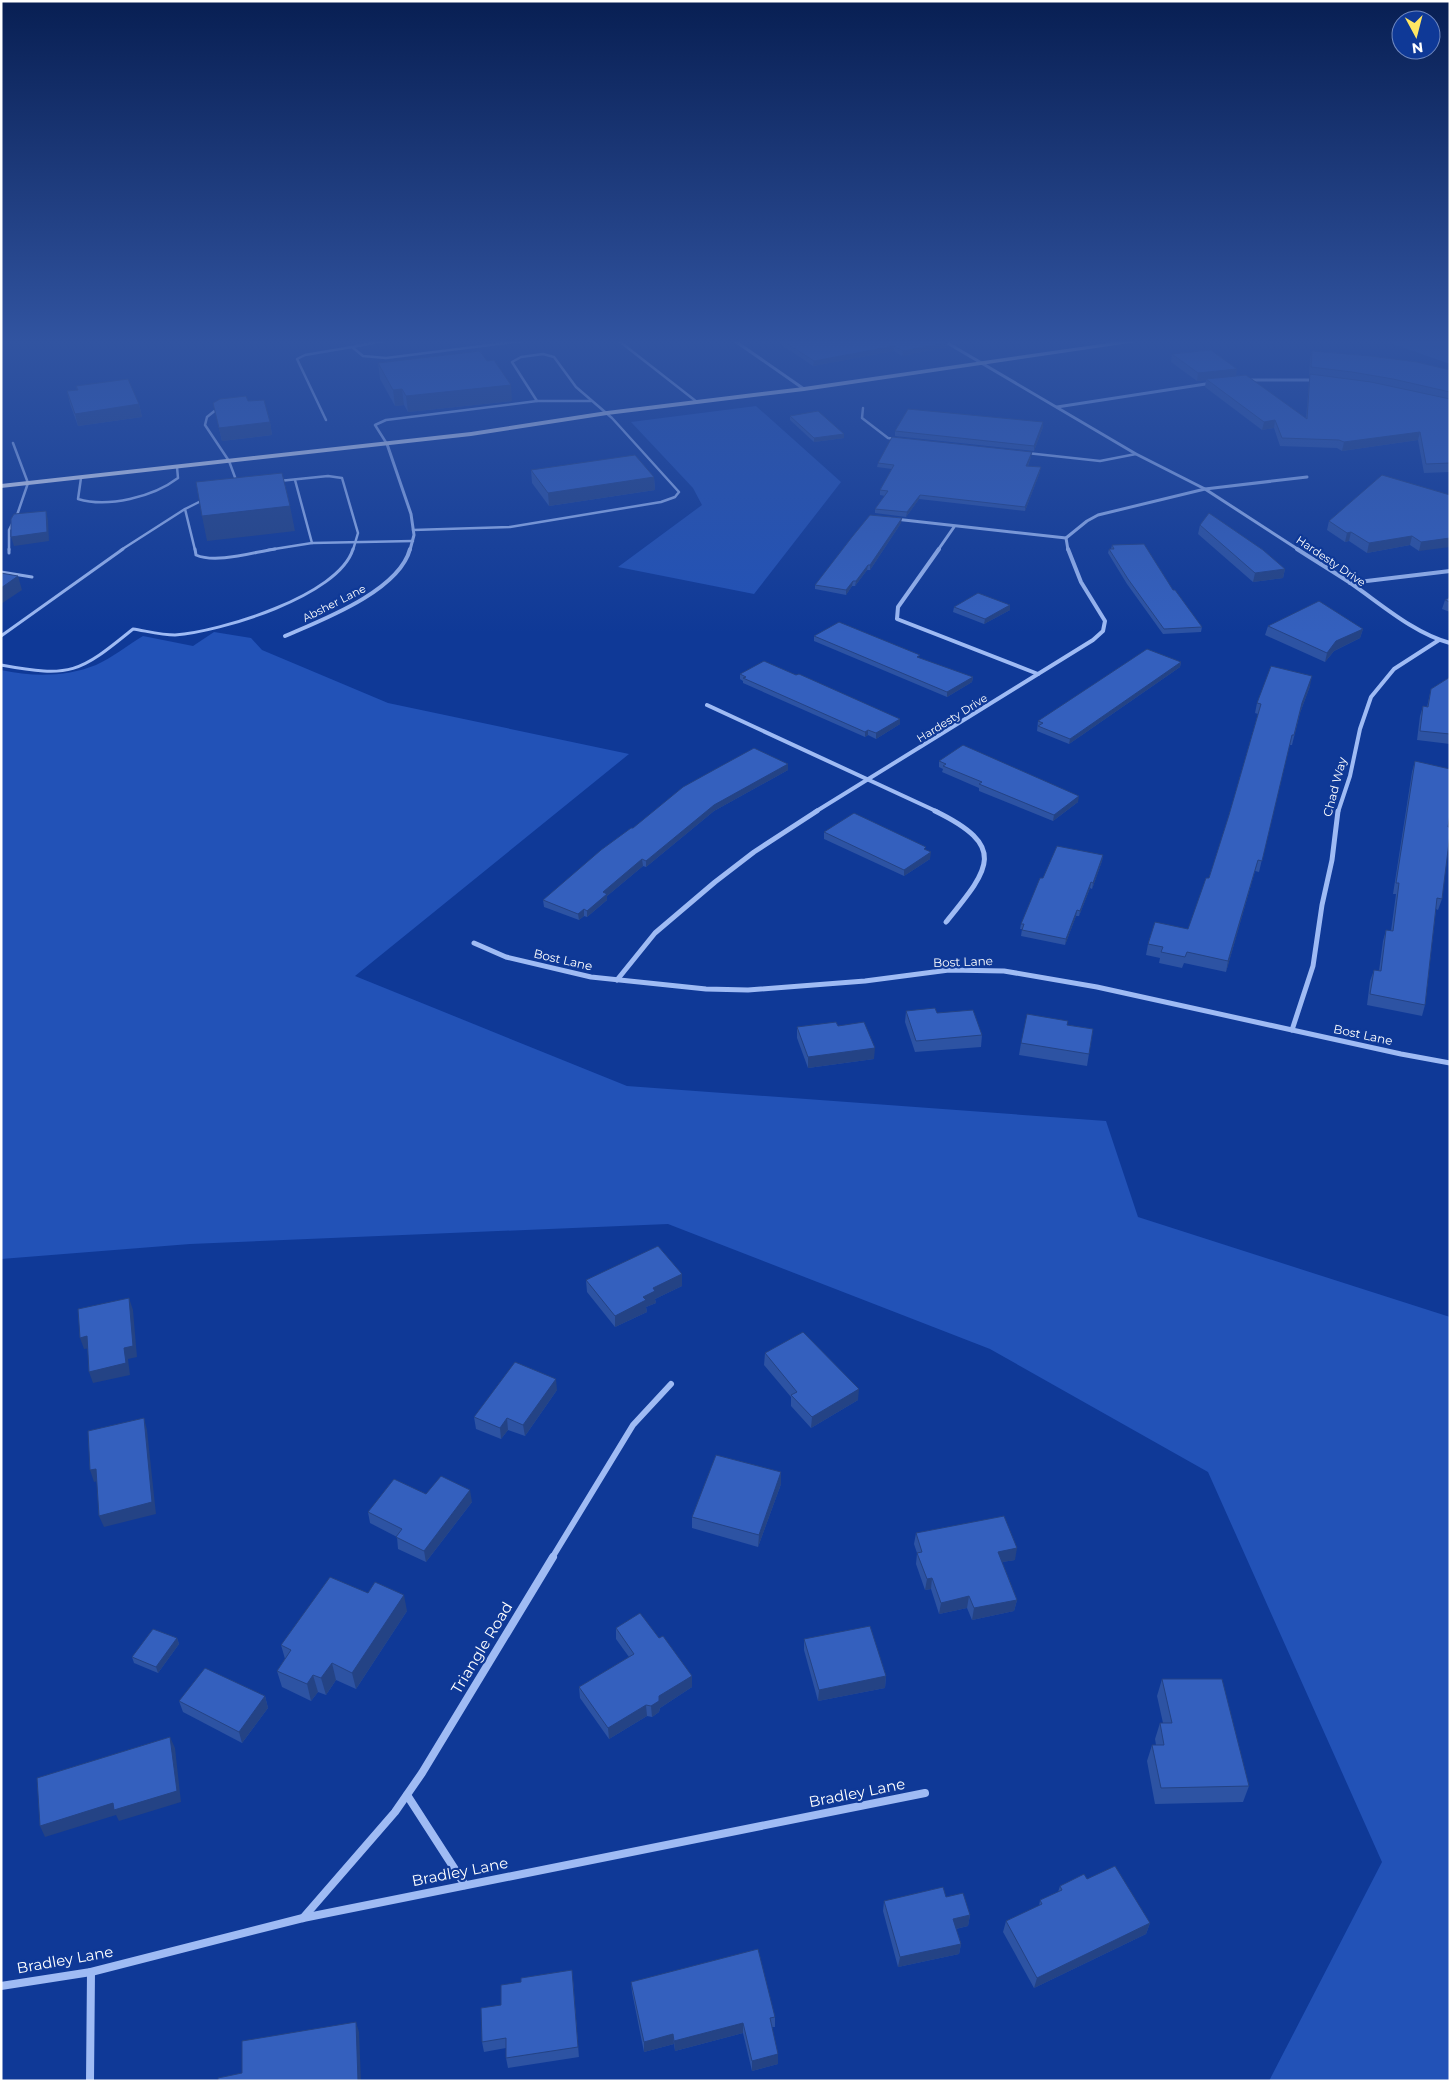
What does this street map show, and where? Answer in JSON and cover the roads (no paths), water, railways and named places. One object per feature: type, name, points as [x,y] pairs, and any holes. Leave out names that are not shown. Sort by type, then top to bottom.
[{"type":"main road","points":[[1,486],[428,438]]},
{"type":"street","name":"Hardesty Drive","points":[[1109,438],[1205,489],[1350,583],[1381,607],[1439,640],[1450,643]]},
{"type":"street","name":"Absher Lane","points":[[286,636],[366,598],[391,578],[412,548],[414,530],[411,515],[387,444]]},
{"type":"street","points":[[888,518],[954,527],[1066,538],[1087,521],[1098,515],[1205,489],[1307,477]]},
{"type":"street","points":[[954,527],[898,607],[897,619],[1038,674]]},
{"type":"street","name":"Hardesty Drive","points":[[617,980],[655,933],[714,882],[754,852],[1103,632],[1106,621],[1074,568],[1067,552],[1066,538]]},
{"type":"street","points":[[1350,583],[1450,571]]},
{"type":"street","name":"Chad Way","points":[[1292,1030],[1313,966],[1322,905],[1332,860],[1337,814],[1350,776],[1365,712],[1371,697],[1394,669],[1439,640]]},
{"type":"street","points":[[707,705],[938,812],[967,829],[978,838],[985,851],[984,869],[946,922]]},
{"type":"street","name":"Bost Lane","points":[[474,943],[516,959],[563,971],[617,980],[706,989],[748,990],[866,981],[949,970],[1004,971],[1097,986],[1450,1063]]},
{"type":"street","name":"Triangle Road","points":[[303,1918],[395,1812],[407,1795],[633,1425],[672,1384]]},
{"type":"street","name":"Bradley Lane","points":[[1,1986],[91,1972],[303,1918],[925,1793]]},
{"type":"street","points":[[407,1795],[465,1886]]},
{"type":"street","points":[[90,2081],[91,1972]]},
{"type":"lane","points":[[214,438],[229,461],[238,486]]},
{"type":"lane","points":[[384,438],[387,444]]},
{"type":"lane","points":[[414,530],[510,527],[661,502],[675,497],[679,492],[630,438]]},
{"type":"lane","points":[[890,438],[898,439]]},
{"type":"lane","points":[[9,553],[9,530],[19,512],[28,483],[13,443]]},
{"type":"lane","points":[[1023,453],[1100,461],[1136,454]]},
{"type":"lane","points":[[81,478],[78,499],[92,502],[140,496],[155,492],[178,478],[177,467]]},
{"type":"lane","points":[[1,665],[38,672],[53,672],[89,663],[133,629],[172,635],[185,634],[234,623],[290,603],[316,588],[339,571],[352,553],[358,533],[342,478],[328,476],[276,482]]},
{"type":"lane","points":[[295,480],[312,544]]},
{"type":"lane","points":[[1,636],[124,548],[185,509],[207,498]]},
{"type":"lane","points":[[185,509],[196,555],[203,558],[312,544],[413,541]]},
{"type":"lane","points":[[1,572],[32,577]]}]
